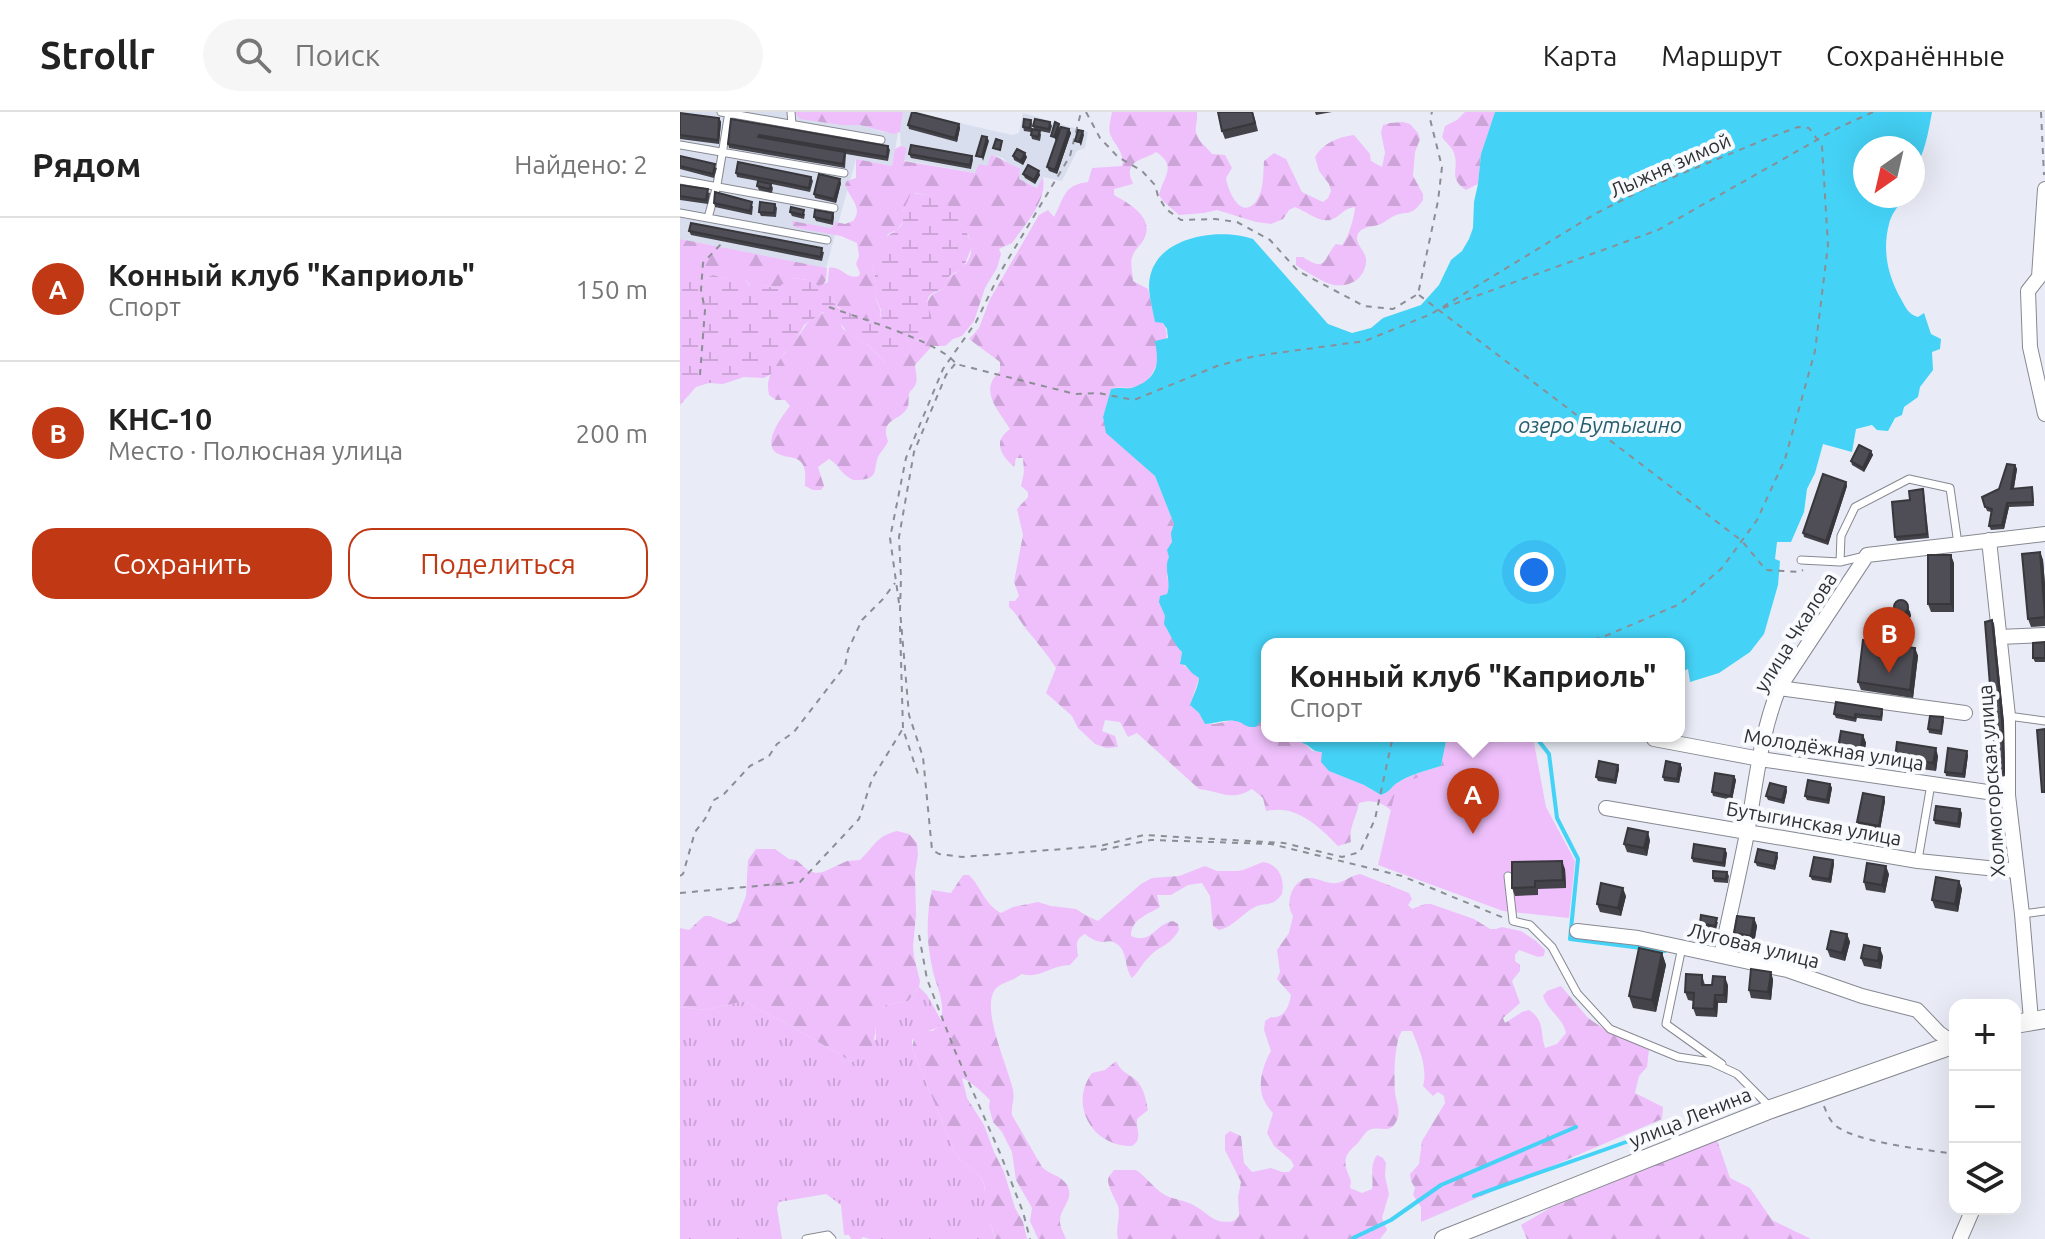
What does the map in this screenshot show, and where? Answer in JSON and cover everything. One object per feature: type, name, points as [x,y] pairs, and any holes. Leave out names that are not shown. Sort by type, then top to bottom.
[{"type":"street","points":[[2045,190],[2042,274],[2028,291],[2030,347],[2045,414]]},
{"type":"street","points":[[1867,555],[2045,534]]},
{"type":"street","name":"Холмогорская улица","points":[[1989,540],[2008,716],[2008,795],[2022,914],[2030,1021]]},
{"type":"street","name":"улица Чкалова","points":[[1721,955],[1770,710],[1779,688],[1867,555]]},
{"type":"street","points":[[1999,637],[2045,635]]},
{"type":"street","points":[[1779,688],[1965,713]]},
{"type":"street","name":"Молодёжная улица","points":[[1670,742],[1760,759],[2008,795]]},
{"type":"street","name":"Бутыгинская улица","points":[[1606,808],[1918,861],[2017,871]]},
{"type":"street","name":"Луговая улица","points":[[1577,931],[1638,938],[1787,970],[1862,996],[1917,1010],[1949,1040]]},
{"type":"street","name":"улица Ленина","points":[[1444,1239],[1771,1109],[1949,1046]]},
{"type":"street","points":[[1960,1239],[1970,1215]]},
{"type":"lane","points":[[708,218],[717,185],[726,112],[881,140]]},
{"type":"lane","points":[[791,112],[792,124]]},
{"type":"lane","points":[[680,145],[844,173]]},
{"type":"lane","points":[[680,180],[834,208]]},
{"type":"lane","points":[[680,213],[827,240]]},
{"type":"lane","points":[[1840,562],[1841,536],[1855,507],[1909,479],[1950,488],[1958,544]]},
{"type":"lane","points":[[1801,560],[1840,562],[1867,555]]},
{"type":"lane","points":[[2008,716],[2045,721]]},
{"type":"lane","points":[[1918,861],[1931,784]]},
{"type":"lane","points":[[1508,876],[1513,921],[1530,925],[1552,947],[1577,993],[1610,1029],[1678,1057],[1711,1062],[1737,1074]]},
{"type":"lane","points":[[2022,914],[2045,911]]},
{"type":"lane","points":[[1682,947],[1666,1024],[1737,1074],[1771,1109]]},
{"type":"lane","points":[[806,1239],[828,1235],[832,1239]]},
{"type":"path","points":[[1081,112],[1070,156],[1001,271],[976,322],[943,369],[906,458],[890,538],[909,715],[923,757],[932,850],[962,857],[1100,846],[1144,835],[1284,843],[1342,857],[1360,852],[1375,819],[1392,742]]},
{"type":"path","points":[[1086,112],[1100,138],[1118,157],[1142,171],[1155,185],[1166,209],[1181,220],[1237,222],[1270,240],[1298,271],[1364,306],[1393,309],[1418,294],[1438,201],[1442,167],[1430,119],[1432,112]]},
{"type":"path","points":[[1438,309],[1658,230],[1838,128],[1873,112]]},
{"type":"path","points":[[2041,112],[2045,190]]},
{"type":"path","name":"Лыжня зимой","points":[[956,364],[1075,394],[1098,393],[1134,400],[1217,366],[1255,356],[1365,341],[1438,309],[1595,214],[1642,190],[1798,127],[1809,128],[1817,140]]},
{"type":"path","points":[[1599,638],[1680,604],[1722,568],[1757,520],[1785,459],[1815,351],[1828,245],[1822,146],[1817,140]]},
{"type":"path","points":[[700,375],[705,310],[701,290],[703,263],[721,244]]},
{"type":"path","points":[[1418,294],[1742,541],[1766,570],[1799,572],[1821,561]]},
{"type":"path","points":[[829,307],[931,344],[952,357],[956,364],[946,375],[914,452],[899,537],[903,729],[918,774]]},
{"type":"path","points":[[680,876],[695,832],[714,800],[724,794],[750,766],[769,756],[777,744],[794,732],[845,666],[848,650],[862,620],[896,582]]},
{"type":"path","points":[[680,893],[800,882],[859,819],[872,779],[903,729]]},
{"type":"path","points":[[1101,850],[1151,840],[1271,844],[1402,876],[1513,921]]},
{"type":"path","points":[[919,935],[927,979],[1012,1182],[1030,1239]]},
{"type":"path","points":[[1817,1093],[1833,1124],[1853,1135],[1949,1153]]},
{"type":"shaded area","points":[[680,112],[794,112],[810,120],[898,133],[892,166],[856,159],[826,268],[680,239]]},
{"type":"shaded area","points":[[903,112],[1012,135],[1019,133],[1023,113],[1088,132],[1085,148],[1077,151],[1062,181],[1043,177],[1038,188],[1019,179],[1020,168],[991,155],[987,166],[976,173],[904,160],[907,149],[901,146],[900,132]]},
{"type":"green space","points":[[794,112],[903,112],[900,132],[893,134],[860,125],[800,119]]},
{"type":"green space","points":[[1112,112],[1197,112],[1199,139],[1212,154],[1225,155],[1232,168],[1226,178],[1229,190],[1236,202],[1246,208],[1257,200],[1263,181],[1264,161],[1274,153],[1286,159],[1302,192],[1323,202],[1331,191],[1315,157],[1327,144],[1354,135],[1370,154],[1371,161],[1382,167],[1385,153],[1381,132],[1383,125],[1403,122],[1410,124],[1418,133],[1420,139],[1415,152],[1413,176],[1423,200],[1411,212],[1359,232],[1357,239],[1366,259],[1361,276],[1350,284],[1330,284],[1296,265],[1296,257],[1317,264],[1324,262],[1336,244],[1342,245],[1344,242],[1355,207],[1332,219],[1321,220],[1295,207],[1283,219],[1271,224],[1217,210],[1179,215],[1159,195],[1168,167],[1156,152],[1131,167],[1133,184],[1114,189],[1114,195],[1144,218],[1147,231],[1132,258],[1133,281],[1148,289],[1155,321],[1163,323],[1167,336],[1148,379],[1136,387],[1111,389],[1103,417],[1107,433],[1155,476],[1174,524],[1167,577],[1170,586],[1162,609],[1166,628],[1182,652],[1180,662],[1199,678],[1190,705],[1205,724],[1234,720],[1261,722],[1261,742],[1302,742],[1312,751],[1322,752],[1329,771],[1381,795],[1407,778],[1441,766],[1446,742],[1457,742],[1445,776],[1393,812],[1377,802],[1359,803],[1351,842],[1338,846],[1306,818],[1287,811],[1266,811],[1263,798],[1252,789],[1231,795],[1199,789],[1137,733],[1128,737],[1120,722],[1105,720],[1102,731],[1115,736],[1118,747],[1106,748],[1095,744],[1078,728],[1072,716],[1046,693],[1056,668],[1009,607],[1009,601],[1015,601],[1019,596],[1014,582],[1023,535],[1017,509],[1028,497],[1028,492],[1021,486],[1023,458],[1016,458],[1014,467],[1000,448],[1001,439],[1010,429],[990,393],[994,378],[1000,371],[1000,362],[969,339],[979,328],[990,299],[1039,215],[1048,210],[1054,217],[1069,189],[1088,182],[1092,168],[1122,166],[1121,153],[1109,126]]},
{"type":"green space","points":[[1465,112],[1495,112],[1481,154],[1478,184],[1466,190],[1455,177],[1454,153],[1442,137],[1445,126]]},
{"type":"green space","points":[[901,146],[907,148],[904,161],[975,173],[979,164],[987,166],[991,155],[995,156],[1020,168],[1019,179],[1037,188],[1043,177],[1042,194],[1012,243],[999,249],[1001,254],[997,268],[985,288],[974,321],[962,336],[945,346],[932,346],[915,365],[917,381],[909,394],[908,406],[886,428],[888,441],[878,457],[873,476],[853,480],[829,459],[818,467],[824,486],[821,490],[813,490],[805,486],[805,470],[800,461],[781,455],[772,446],[774,432],[790,406],[785,400],[776,400],[769,395],[769,380],[778,361],[809,321],[827,311],[832,312],[843,329],[868,345],[886,363],[900,359],[930,325],[929,299],[944,289],[947,280],[969,258],[970,240],[961,222],[937,199],[916,193],[909,198],[903,211],[903,222],[897,230],[888,234],[873,266],[875,296],[881,313],[878,320],[875,323],[850,314],[832,299],[829,268],[859,276],[857,243],[841,236],[797,228],[792,221],[830,228],[835,222],[845,224],[853,221],[856,207],[845,184],[856,178],[856,159],[892,166],[895,149]]},
{"type":"green space","points":[[911,193],[935,196],[960,214],[972,246],[963,269],[950,276],[944,289],[928,298],[931,324],[904,357],[886,363],[868,345],[847,332],[832,312],[823,312],[804,325],[771,374],[764,378],[744,377],[723,384],[709,383],[696,387],[680,405],[680,263],[695,277],[704,279],[713,275],[726,278],[733,271],[738,272],[749,285],[776,289],[794,278],[819,286],[828,282],[838,308],[875,323],[881,316],[881,310],[875,296],[873,266],[885,238],[901,226]]},
{"type":"green space","points":[[680,239],[827,268],[826,280],[819,286],[794,278],[776,289],[750,285],[740,275],[726,278],[713,275],[699,279],[680,263]]},
{"type":"green space","points":[[1452,742],[1533,742],[1546,807],[1575,861],[1569,918],[1503,911],[1378,865],[1397,784],[1442,770]]},
{"type":"green space","points":[[897,831],[909,834],[917,843],[913,946],[920,981],[908,1001],[885,1005],[877,1022],[873,1044],[863,1057],[852,1062],[745,1001],[706,1010],[680,1007],[680,928],[689,930],[704,916],[730,924],[736,921],[746,896],[748,860],[756,849],[775,849],[816,873],[847,861],[860,860],[880,839]]},
{"type":"green space","points":[[1263,862],[1269,863],[1280,873],[1282,894],[1219,930],[1213,926],[1210,896],[1202,883],[1188,885],[1171,895],[1157,895],[1160,907],[1137,921],[1131,936],[1144,938],[1173,921],[1178,924],[1179,930],[1172,940],[1147,959],[1132,978],[1119,946],[1112,942],[1096,941],[1085,934],[1078,941],[1078,956],[1070,965],[1034,975],[1021,974],[994,991],[991,1001],[993,1026],[1013,1090],[1012,1115],[1042,1167],[1064,1181],[1069,1190],[1060,1221],[1066,1239],[1038,1239],[1030,1221],[1032,1208],[1016,1180],[1012,1152],[993,1122],[990,1100],[962,1078],[967,1098],[984,1125],[1004,1172],[1027,1239],[995,1239],[985,1209],[983,1182],[954,1151],[912,1048],[915,1033],[920,1029],[933,1031],[941,1018],[942,1003],[928,940],[932,890],[951,893],[963,875],[969,875],[991,905],[1001,913],[1038,902],[1076,909],[1098,921],[1152,878],[1179,876],[1205,866],[1217,871],[1237,871]]},
{"type":"green space","points":[[1360,874],[1409,893],[1412,899],[1408,905],[1412,909],[1431,904],[1474,919],[1490,929],[1502,927],[1521,931],[1536,941],[1545,950],[1544,956],[1519,950],[1515,955],[1520,971],[1512,981],[1520,1003],[1503,1018],[1505,1023],[1529,1010],[1540,1022],[1545,1048],[1557,1044],[1566,1033],[1543,996],[1547,991],[1561,986],[1588,1018],[1649,1050],[1647,1067],[1639,1076],[1635,1093],[1663,1107],[1662,1119],[1421,1222],[1421,1207],[1413,1195],[1415,1188],[1410,1174],[1419,1164],[1422,1141],[1445,1103],[1444,1096],[1438,1092],[1433,1096],[1423,1086],[1424,1065],[1417,1044],[1412,1031],[1402,1031],[1395,1060],[1398,1118],[1390,1128],[1367,1131],[1345,1161],[1350,1188],[1362,1193],[1372,1189],[1372,1167],[1377,1155],[1386,1163],[1389,1194],[1382,1218],[1387,1230],[1380,1239],[1118,1239],[1119,1210],[1108,1181],[1114,1170],[1136,1170],[1165,1195],[1191,1204],[1216,1220],[1227,1222],[1239,1216],[1241,1182],[1225,1150],[1225,1135],[1230,1131],[1241,1136],[1244,1163],[1252,1172],[1271,1168],[1289,1172],[1294,1166],[1274,1146],[1267,1133],[1273,1113],[1261,1090],[1263,1069],[1271,1051],[1264,1030],[1265,1021],[1283,1014],[1291,995],[1277,979],[1280,972],[1277,950],[1289,933],[1293,916],[1290,898],[1300,881],[1312,878],[1337,883]]},
{"type":"green space","points":[[919,987],[941,1020],[938,1026],[912,1040],[912,1048],[954,1151],[983,1182],[986,1209],[995,1239],[851,1239],[849,1235],[844,1235],[841,1205],[826,1194],[779,1202],[777,1208],[782,1239],[680,1239],[680,1007],[706,1010],[745,1001],[852,1062],[876,1039],[877,1020],[885,1005],[908,1001]]},
{"type":"green space","points":[[1116,1061],[1141,1086],[1148,1110],[1137,1119],[1138,1138],[1132,1146],[1106,1140],[1088,1122],[1084,1110],[1085,1085],[1092,1073],[1105,1070]]},
{"type":"green space","points":[[1717,1140],[1730,1178],[1750,1188],[1772,1220],[1811,1239],[1527,1239],[1521,1225],[1550,1208]]},
{"type":"water","name":"озеро Бутыгино","points":[[1495,112],[1932,112],[1925,143],[1925,136],[1853,136],[1853,208],[1897,208],[1889,224],[1886,244],[1888,263],[1906,308],[1918,317],[1924,313],[1931,334],[1941,339],[1940,349],[1932,352],[1933,370],[1920,387],[1918,397],[1904,407],[1902,415],[1895,418],[1888,431],[1877,430],[1872,425],[1856,429],[1852,452],[1823,444],[1807,489],[1804,512],[1791,542],[1777,542],[1775,559],[1780,561],[1778,585],[1764,634],[1750,652],[1719,673],[1690,682],[1688,669],[1685,670],[1685,638],[1261,638],[1261,721],[1256,727],[1231,721],[1205,724],[1190,705],[1199,678],[1180,664],[1182,652],[1164,624],[1165,616],[1159,602],[1160,596],[1167,594],[1168,589],[1167,550],[1172,542],[1174,524],[1155,476],[1106,433],[1103,417],[1111,389],[1132,388],[1149,379],[1156,364],[1155,341],[1168,338],[1163,323],[1155,322],[1149,291],[1151,273],[1157,260],[1167,250],[1194,238],[1226,234],[1253,239],[1328,324],[1352,333],[1371,328],[1383,318],[1421,305],[1439,285],[1451,260],[1462,251],[1469,239],[1481,154]]},
{"type":"water","points":[[1301,742],[1446,742],[1441,766],[1407,778],[1381,795],[1329,771],[1321,762],[1322,752],[1314,751]]},
{"type":"building","points":[[912,112],[959,124],[955,138],[908,125]]},
{"type":"building","points":[[1218,112],[1252,112],[1255,123],[1222,131]]},
{"type":"building","points":[[680,113],[719,118],[718,140],[680,135]]},
{"type":"building","points":[[731,119],[888,146],[887,157],[759,135],[845,152],[843,164],[728,144]]},
{"type":"building","points":[[1024,119],[1031,120],[1030,128],[1023,127]]},
{"type":"building","points":[[1035,119],[1050,122],[1049,129],[1033,126]]},
{"type":"building","points":[[1055,122],[1059,124],[1054,137],[1051,136]]},
{"type":"building","points":[[1061,127],[1069,129],[1055,170],[1047,167]]},
{"type":"building","points":[[1032,129],[1040,131],[1038,137],[1031,135]]},
{"type":"building","points":[[1078,130],[1083,131],[1079,142],[1075,141]]},
{"type":"building","points":[[982,136],[987,137],[982,157],[976,156]]},
{"type":"building","points":[[996,139],[1002,141],[1000,150],[993,148]]},
{"type":"building","points":[[911,145],[972,156],[970,165],[909,154]]},
{"type":"building","points":[[1017,149],[1025,153],[1021,161],[1013,156]]},
{"type":"building","points":[[680,156],[715,164],[713,174],[680,166]]},
{"type":"building","points":[[738,162],[811,177],[809,188],[736,173]]},
{"type":"building","points":[[1028,165],[1039,171],[1034,180],[1023,174]]},
{"type":"building","points":[[819,174],[840,179],[834,199],[814,194]]},
{"type":"building","points":[[758,181],[771,184],[770,189],[757,186]]},
{"type":"building","points":[[680,185],[708,189],[706,200],[680,196]]},
{"type":"building","points":[[715,192],[752,202],[750,211],[714,203]]},
{"type":"building","points":[[760,202],[775,204],[774,213],[759,212]]},
{"type":"building","points":[[791,207],[804,210],[803,215],[790,212]]},
{"type":"building","points":[[815,210],[833,213],[832,221],[814,217]]},
{"type":"building","points":[[691,223],[822,248],[821,257],[689,231]]},
{"type":"building","points":[[1859,445],[1871,451],[1863,468],[1851,461]]},
{"type":"building","points":[[2007,464],[2015,465],[2011,489],[2032,487],[2033,502],[2007,503],[2002,525],[1989,526],[1992,509],[1985,507],[1982,497],[1999,489]]},
{"type":"building","points":[[1823,474],[1846,482],[1826,541],[1803,533]]},
{"type":"building","points":[[1923,489],[1927,534],[1895,537],[1892,502],[1910,500],[1909,491]]},
{"type":"building","points":[[2040,552],[2045,617],[2028,619],[2022,554]]},
{"type":"building","points":[[1928,555],[1951,555],[1951,604],[1928,604]]},
{"type":"building","points":[[1901,600],[1908,607],[1901,614],[1894,607]]},
{"type":"building","points":[[1992,620],[2004,772],[1997,774],[1985,622]]},
{"type":"building","points":[[1863,640],[1915,648],[1910,690],[1858,682]]},
{"type":"building","points":[[2045,642],[2045,658],[2033,658],[2033,643]]},
{"type":"building","points":[[1836,702],[1882,709],[1881,717],[1855,714],[1855,718],[1834,714]]},
{"type":"building","points":[[1930,716],[1943,717],[1941,731],[1928,729]]},
{"type":"building","points":[[2045,729],[2045,792],[2042,792],[2037,730]]},
{"type":"building","points":[[1841,731],[1863,735],[1860,752],[1838,748]]},
{"type":"building","points":[[1897,742],[1936,748],[1933,763],[1895,758]]},
{"type":"building","points":[[1948,748],[1967,751],[1963,774],[1945,772]]},
{"type":"building","points":[[1599,761],[1618,765],[1615,780],[1596,777]]},
{"type":"building","points":[[1666,761],[1680,764],[1677,779],[1663,777]]},
{"type":"building","points":[[1715,773],[1734,776],[1731,796],[1712,792]]},
{"type":"building","points":[[1808,780],[1830,784],[1827,800],[1805,796]]},
{"type":"building","points":[[1770,783],[1786,787],[1782,800],[1766,796]]},
{"type":"building","points":[[1863,793],[1884,797],[1879,826],[1857,822]]},
{"type":"building","points":[[1936,806],[1960,809],[1958,824],[1934,820]]},
{"type":"building","points":[[1628,828],[1648,832],[1644,848],[1624,844]]},
{"type":"building","points":[[1694,844],[1725,849],[1723,863],[1692,858]]},
{"type":"building","points":[[1758,849],[1777,853],[1774,866],[1755,862]]},
{"type":"building","points":[[1814,857],[1833,860],[1829,879],[1810,876]]},
{"type":"building","points":[[1562,861],[1563,880],[1535,881],[1535,887],[1512,888],[1512,862]]},
{"type":"building","points":[[1867,863],[1886,866],[1882,885],[1864,882]]},
{"type":"building","points":[[1713,871],[1727,872],[1726,879],[1713,878]]},
{"type":"building","points":[[1936,877],[1959,881],[1955,904],[1932,900]]},
{"type":"building","points":[[1601,883],[1623,888],[1618,908],[1597,904]]},
{"type":"building","points":[[1701,915],[1717,918],[1715,926],[1700,923]]},
{"type":"building","points":[[1737,916],[1754,918],[1751,936],[1734,933]]},
{"type":"building","points":[[1831,931],[1847,934],[1842,953],[1827,949]]},
{"type":"building","points":[[1864,945],[1880,948],[1878,961],[1861,958]]},
{"type":"building","points":[[1639,948],[1662,953],[1652,1000],[1629,996]]},
{"type":"building","points":[[1751,969],[1771,972],[1768,992],[1749,990]]},
{"type":"building","points":[[1686,974],[1702,975],[1702,985],[1712,985],[1713,976],[1725,977],[1724,995],[1715,995],[1714,1009],[1693,1008],[1694,993],[1685,992]]},
{"type":"waterway","points":[[1540,742],[1549,754],[1557,818],[1578,859],[1570,939],[1665,951]]},
{"type":"waterway","points":[[1474,1196],[1674,1124]]},
{"type":"waterway","points":[[1353,1238],[1391,1220],[1441,1185],[1576,1127]]},
{"type":"place","name":"КНС-10","points":[[1889,673]]},
{"type":"place","name":"Конный клуб \"Каприоль\"","points":[[1473,834]]}]
